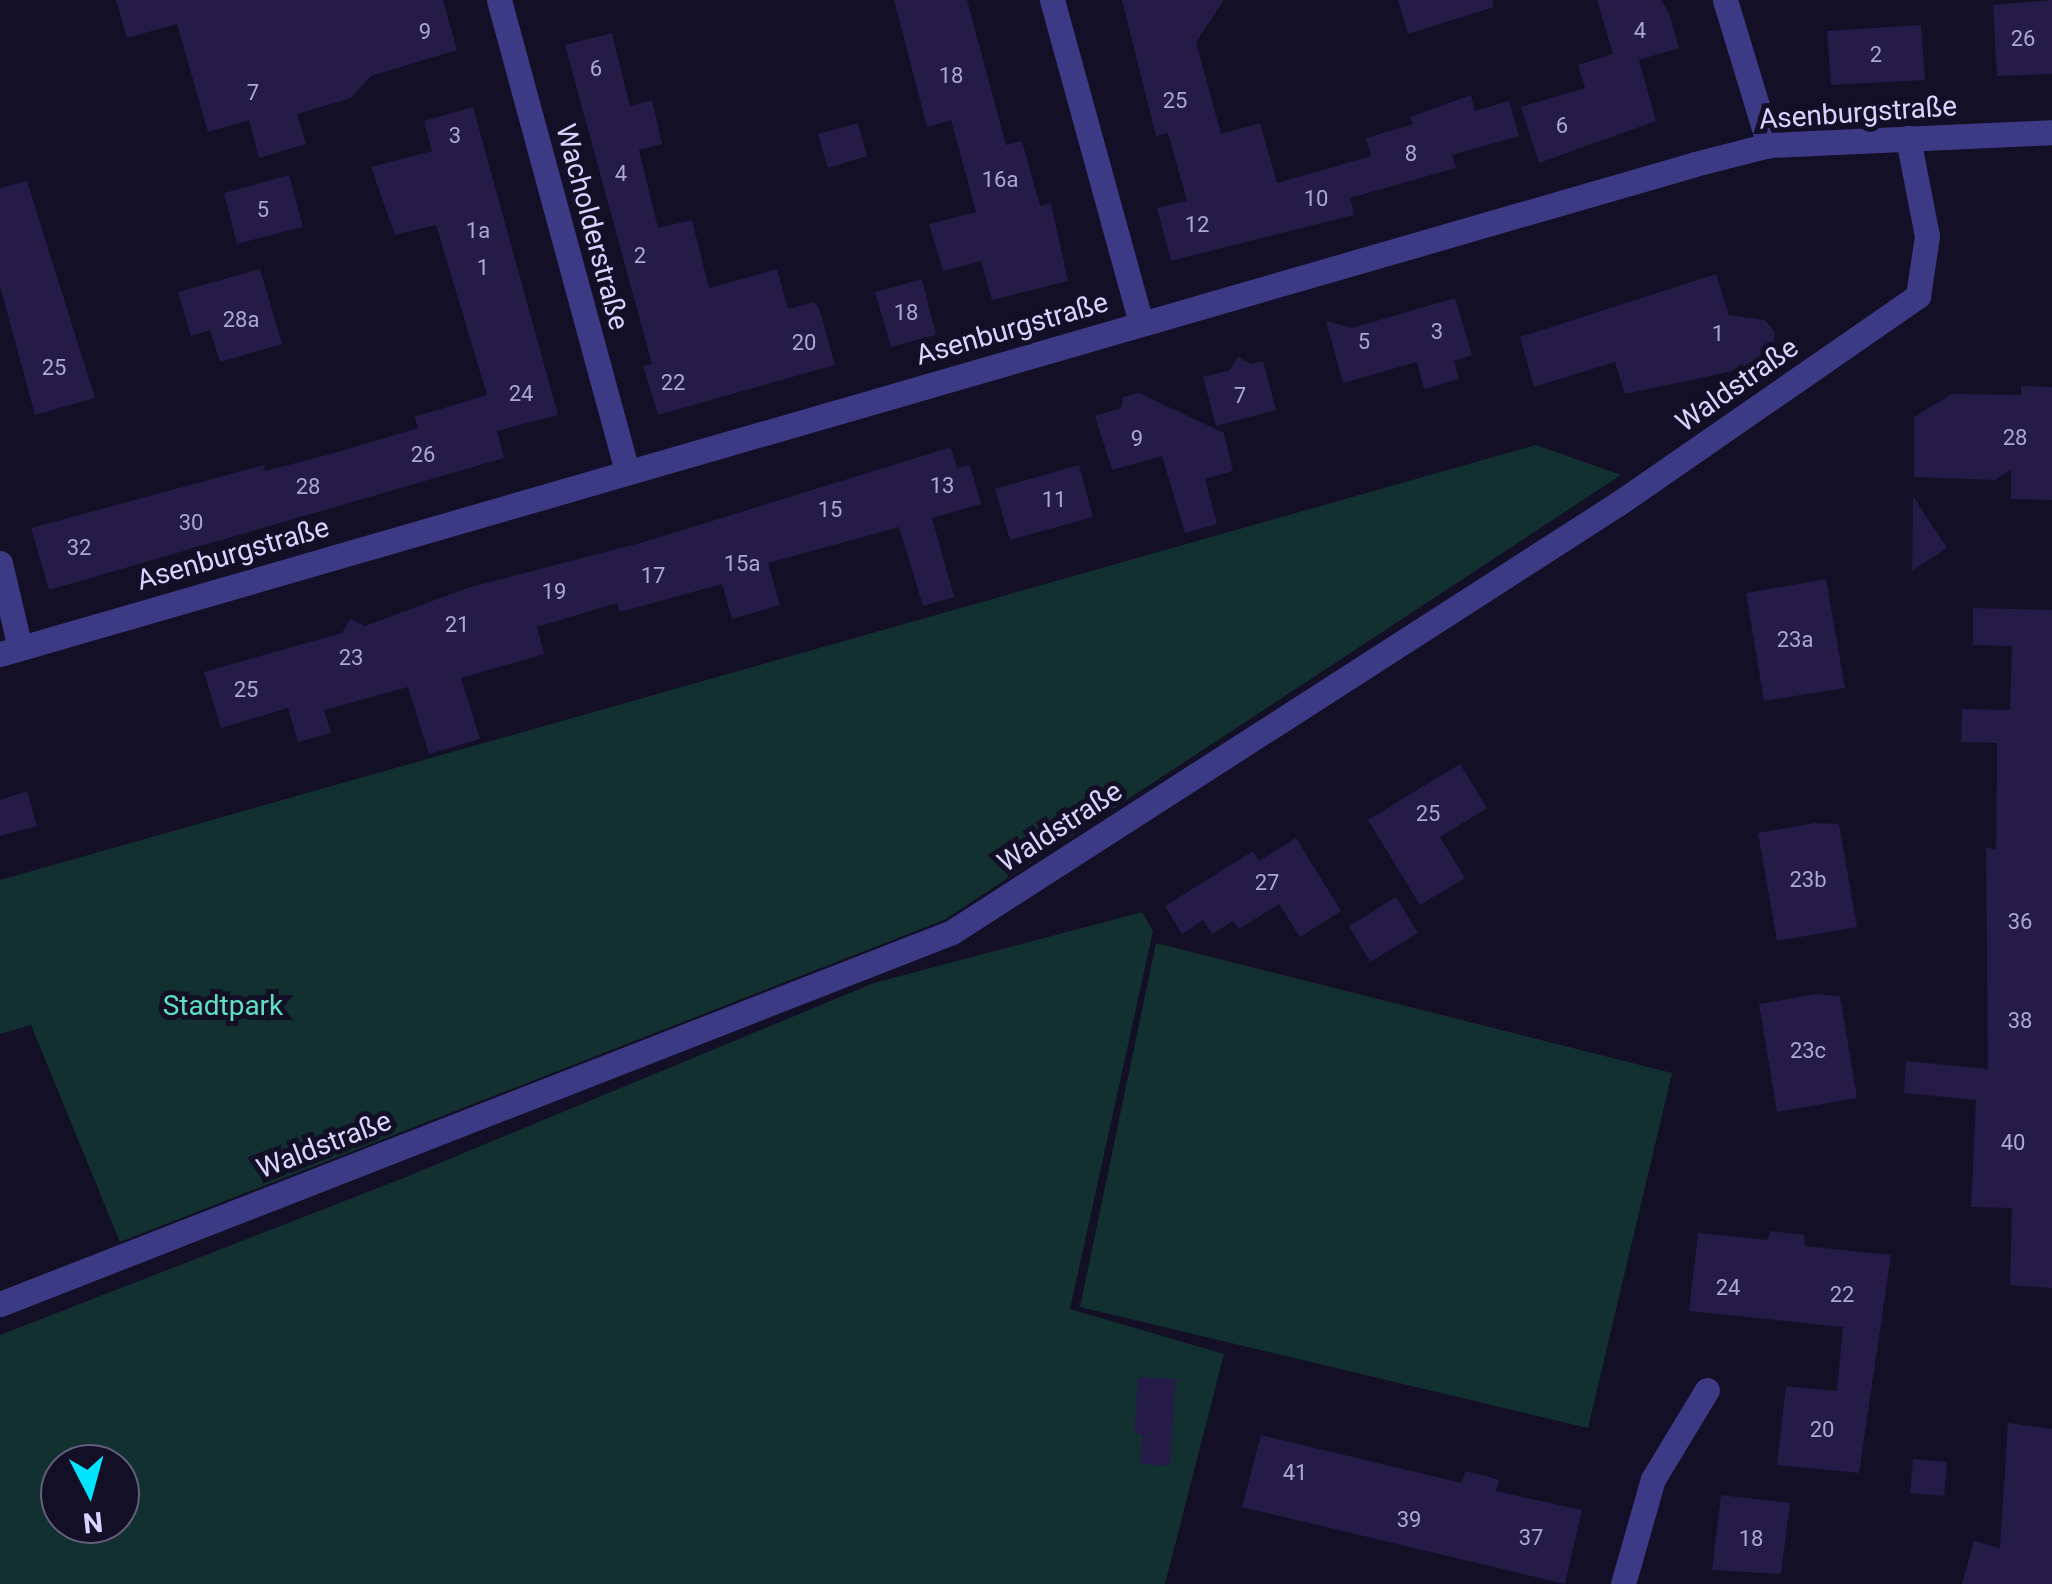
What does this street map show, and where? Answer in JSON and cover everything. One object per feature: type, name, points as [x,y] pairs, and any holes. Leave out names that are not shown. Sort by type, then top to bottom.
[{"type":"street","name":"Wacholderstraße","points":[[500,0],[627,470]]},
{"type":"street","points":[[1052,0],[1141,323]]},
{"type":"street","points":[[1725,0],[1769,145]]},
{"type":"street","name":"Asenburgstraße","points":[[10,651],[627,470],[1769,145],[2052,132]]},
{"type":"street","name":"Waldstraße","points":[[0,1304],[952,932],[1619,503],[1918,296],[1926,236],[1908,138]]},
{"type":"street","points":[[0,563],[10,651]]},
{"type":"street","points":[[1623,1584],[1653,1480],[1707,1390]]},
{"type":"green space","name":"Stadtpark","points":[[1536,445],[1621,475],[944,920],[120,1242],[31,1025],[0,1034],[0,880]]},
{"type":"green space","points":[[1142,912],[1153,931],[1070,1309],[1224,1354],[1165,1584],[0,1584],[0,1335],[401,1179],[874,983]]},
{"type":"green space","points":[[1156,943],[1672,1073],[1588,1428],[1080,1307]]},
{"type":"building","points":[[116,0],[443,0],[457,50],[371,76],[351,98],[297,114],[306,144],[259,158],[249,120],[208,132],[177,24],[127,38]]},
{"type":"building","points":[[894,0],[967,0],[1006,145],[1022,141],[1040,206],[1051,203],[1068,281],[992,300],[981,261],[943,271],[929,224],[976,212],[951,120],[927,127]]},
{"type":"building","points":[[1122,0],[1224,0],[1196,42],[1221,134],[1260,123],[1277,183],[1371,156],[1366,138],[1413,124],[1410,117],[1471,95],[1475,111],[1509,101],[1519,136],[1452,155],[1456,168],[1350,198],[1354,215],[1171,261],[1157,208],[1187,201],[1168,133],[1156,136]]},
{"type":"building","points":[[1398,0],[1492,0],[1494,7],[1408,34]]},
{"type":"building","points":[[1597,0],[1661,0],[1669,13],[1679,48],[1639,60],[1656,121],[1539,163],[1521,107],[1585,88],[1578,65],[1613,54]]},
{"type":"building","points":[[2052,0],[2052,74],[1997,76],[1993,5]]},
{"type":"building","points":[[1921,25],[1925,80],[1831,85],[1827,31]]},
{"type":"building","points":[[612,33],[630,106],[652,100],[662,144],[639,150],[658,228],[692,220],[709,288],[777,269],[788,309],[814,302],[819,308],[835,365],[658,415],[643,366],[652,364],[565,45]]},
{"type":"building","points":[[473,107],[558,415],[497,431],[504,458],[49,590],[31,528],[264,465],[265,471],[331,454],[418,428],[414,417],[487,395],[436,225],[395,235],[371,167],[432,151],[424,121]]},
{"type":"building","points":[[858,123],[867,156],[828,168],[818,134]]},
{"type":"building","points":[[289,175],[303,227],[237,244],[224,193]]},
{"type":"building","points":[[27,181],[95,398],[35,415],[0,286],[0,188]]},
{"type":"building","points":[[260,269],[282,344],[220,362],[210,330],[191,336],[178,292]]},
{"type":"building","points":[[1716,274],[1729,315],[1765,320],[1775,332],[1774,347],[1757,366],[1625,394],[1615,362],[1534,387],[1520,337]]},
{"type":"building","points":[[922,279],[936,335],[891,347],[875,292]]},
{"type":"building","points":[[1455,298],[1472,355],[1454,361],[1459,379],[1424,389],[1417,362],[1343,383],[1326,321],[1352,328]]},
{"type":"building","points":[[1238,357],[1251,364],[1263,361],[1276,410],[1216,426],[1203,377],[1230,370]]},
{"type":"building","points":[[2021,386],[2052,387],[2052,500],[2011,499],[2011,469],[1995,480],[1914,477],[1914,417],[1952,394],[2021,395]]},
{"type":"building","points":[[1139,393],[1224,433],[1233,471],[1205,479],[1217,524],[1185,533],[1162,456],[1112,470],[1095,416],[1121,408],[1123,397]]},
{"type":"building","points":[[951,447],[957,468],[970,465],[981,504],[932,518],[954,597],[923,606],[899,527],[768,563],[780,605],[732,619],[722,584],[620,612],[617,603],[537,627],[544,654],[461,678],[480,739],[429,754],[408,687],[324,710],[331,733],[298,742],[288,708],[221,728],[204,672],[342,633],[350,619],[365,626],[467,588],[644,542]]},
{"type":"building","points":[[1079,465],[1093,517],[1010,540],[995,489]]},
{"type":"building","points":[[1913,496],[1947,548],[1912,571]]},
{"type":"building","points":[[1826,579],[1845,688],[1764,701],[1746,593]]},
{"type":"building","points":[[1973,608],[2052,610],[2052,1288],[2010,1285],[2012,1208],[1971,1207],[1976,1100],[1904,1093],[1906,1061],[1988,1069],[1986,848],[1996,849],[1997,743],[1961,742],[1962,709],[2010,710],[2012,646],[1973,645]]},
{"type":"building","points":[[1460,764],[1487,808],[1440,837],[1465,878],[1420,905],[1368,820]]},
{"type":"building","points":[[27,791],[37,826],[0,836],[0,800]]},
{"type":"building","points":[[1815,823],[1839,824],[1857,927],[1777,941],[1758,833]]},
{"type":"building","points":[[1296,838],[1341,911],[1300,937],[1279,904],[1239,929],[1233,921],[1212,934],[1203,920],[1182,934],[1165,906],[1253,851],[1259,861]]},
{"type":"building","points":[[1396,897],[1418,933],[1370,962],[1349,926]]},
{"type":"building","points":[[1816,994],[1840,996],[1857,1098],[1777,1112],[1759,1004]]},
{"type":"building","points":[[1770,1231],[1804,1235],[1805,1246],[1891,1255],[1859,1473],[1777,1465],[1786,1386],[1837,1391],[1843,1327],[1689,1311],[1698,1233],[1768,1240]]},
{"type":"building","points":[[1138,1377],[1176,1379],[1170,1466],[1140,1464],[1142,1434],[1134,1434]]},
{"type":"building","points":[[2008,1423],[2052,1429],[2052,1584],[1962,1584],[1974,1541],[2000,1548]]},
{"type":"building","points":[[1261,1435],[1462,1483],[1465,1471],[1499,1480],[1496,1491],[1582,1510],[1565,1584],[1242,1507]]},
{"type":"building","points":[[1913,1459],[1947,1462],[1944,1496],[1910,1493]]},
{"type":"building","points":[[1721,1495],[1790,1503],[1781,1574],[1712,1570]]}]
